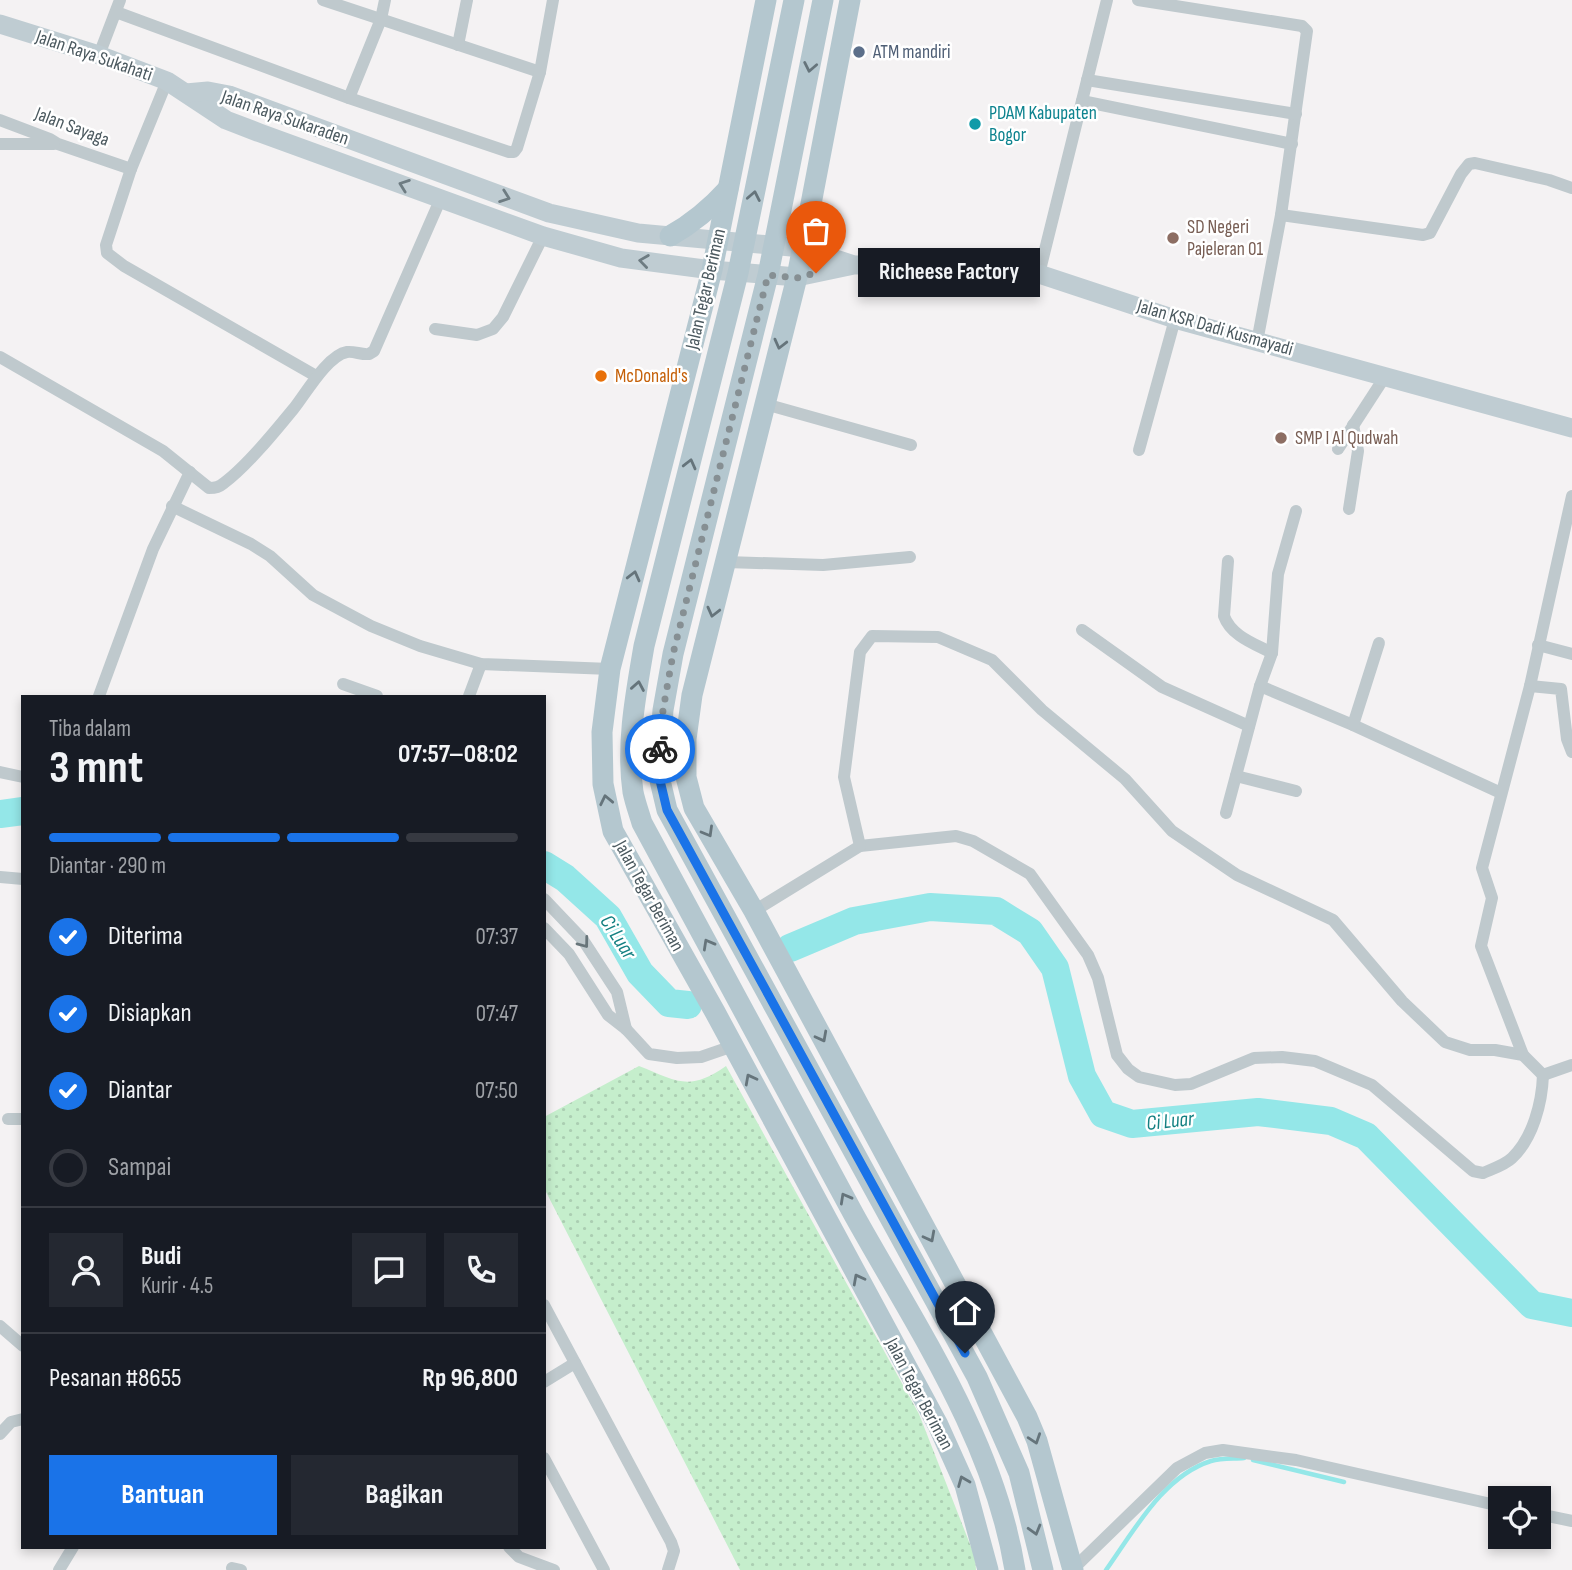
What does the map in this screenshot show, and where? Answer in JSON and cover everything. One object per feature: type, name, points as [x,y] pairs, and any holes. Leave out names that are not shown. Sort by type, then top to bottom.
[{"type":"main road","name":"Jalan Tegar Beriman","points":[[766,0],[712,270],[610,669],[602,732],[603,784],[613,831],[939,1425],[965,1485],[988,1570]]},
{"type":"main road","name":"Jalan Tegar Beriman","points":[[794,0],[745,243],[644,646],[635,702],[633,792],[642,823],[964,1412],[978,1444],[1008,1533],[1016,1570]]},
{"type":"main road","points":[[823,0],[775,246],[673,654],[663,710],[658,772],[667,810],[977,1377],[1019,1473],[1038,1541],[1043,1570]]},
{"type":"main road","points":[[850,0],[797,278],[692,695],[686,739],[686,777],[694,808],[754,911],[1027,1417],[1037,1441],[1073,1569]]},
{"type":"main road","name":"Jalan Raya Sukahati","points":[[0,24],[99,55],[167,82],[186,93]]},
{"type":"main road","name":"Jalan Raya Sukaraden","points":[[186,93],[208,91],[229,95],[549,213],[638,233],[718,241]]},
{"type":"main road","name":"Jalan Raya Sukaraden","points":[[186,93],[226,120],[543,236],[621,258],[712,270]]},
{"type":"main road","points":[[260,133],[268,109]]},
{"type":"main road","points":[[670,236],[710,209],[728,188]]},
{"type":"main road","name":"Jalan KSR Dadi Kusmayadi","points":[[718,241],[802,248],[854,265]]},
{"type":"main road","name":"Jalan KSR Dadi Kusmayadi","points":[[712,270],[797,278],[854,265],[959,264],[1010,268],[1039,274],[1174,319],[1572,428]]},
{"type":"main road","points":[[767,1055],[794,1041]]},
{"type":"main road","points":[[913,1261],[950,1274]]},
{"type":"main road","points":[[878,1317],[911,1317]]},
{"type":"street","points":[[323,0],[540,72]]},
{"type":"street","points":[[349,98],[382,19],[385,0]]},
{"type":"street","points":[[458,45],[467,0]]},
{"type":"street","points":[[99,55],[118,6],[349,98],[514,152],[540,72],[553,0]]},
{"type":"street","points":[[1039,274],[1107,0]]},
{"type":"street","points":[[1138,0],[1305,27],[1307,38],[1292,144],[1257,342]]},
{"type":"street","points":[[1087,80],[1296,114]]},
{"type":"street","points":[[167,82],[131,169],[106,245],[107,253],[124,266],[316,376]]},
{"type":"street","points":[[1082,102],[1292,144]]},
{"type":"street","name":"Jalan Sayaga","points":[[0,120],[58,144],[131,169]]},
{"type":"street","points":[[0,144],[58,144]]},
{"type":"street","points":[[1281,215],[1423,235],[1430,233],[1461,174],[1469,164],[1475,163],[1572,188]]},
{"type":"street","points":[[0,358],[163,451],[209,488],[216,488],[227,482],[296,405],[316,376],[340,355],[348,352],[364,355],[374,351],[441,198]]},
{"type":"street","points":[[435,329],[477,335],[493,329],[503,317],[543,236]]},
{"type":"street","points":[[1139,450],[1174,319]]},
{"type":"street","points":[[1338,449],[1386,375]]},
{"type":"street","points":[[765,404],[911,445]]},
{"type":"street","points":[[1349,509],[1358,450],[1353,425]]},
{"type":"street","points":[[99,695],[153,549],[190,472]]},
{"type":"street","points":[[754,911],[860,846],[956,836],[973,841],[1030,874],[1088,954],[1098,978],[1117,1055],[1128,1069],[1139,1077],[1175,1084],[1191,1083],[1254,1058],[1282,1057],[1315,1061],[1372,1085],[1473,1171],[1483,1173],[1510,1160],[1526,1142],[1543,1094],[1543,1075],[1523,1055],[1481,946],[1492,898],[1482,868],[1530,686],[1572,496]]},
{"type":"street","points":[[172,506],[251,544],[270,556],[313,595],[372,626],[420,646],[481,664],[610,669]]},
{"type":"street","points":[[1226,813],[1260,686],[1272,653],[1278,574],[1296,511]]},
{"type":"street","points":[[726,562],[823,565],[909,557]]},
{"type":"street","points":[[1228,561],[1224,616],[1227,623],[1245,639],[1272,653]]},
{"type":"street","points":[[1082,629],[1162,687],[1249,726]]},
{"type":"street","points":[[860,846],[845,777],[860,652],[872,636],[938,637],[992,660],[1042,710],[1125,779],[1172,831],[1200,852],[1237,875],[1333,920],[1402,1001],[1445,1042],[1470,1050],[1495,1050],[1523,1055]]},
{"type":"street","points":[[1353,725],[1379,643]]},
{"type":"street","points":[[1538,645],[1572,654]]},
{"type":"street","points":[[468,695],[481,664]]},
{"type":"street","points":[[343,684],[374,695]]},
{"type":"street","points":[[1260,686],[1501,793]]},
{"type":"street","points":[[1530,686],[1561,689],[1567,739],[1572,752]]},
{"type":"street","points":[[0,772],[21,777]]},
{"type":"street","points":[[1236,776],[1296,791]]},
{"type":"street","points":[[0,877],[21,879]]},
{"type":"street","points":[[546,901],[583,940],[617,992],[626,1028]]},
{"type":"street","points":[[546,930],[569,954],[608,1014],[626,1028],[649,1054],[677,1058],[701,1056],[733,1046]]},
{"type":"street","points":[[1543,1075],[1572,1065]]},
{"type":"street","points":[[8,1119],[21,1119]]},
{"type":"street","points":[[546,1309],[671,1542],[674,1551],[668,1570]]},
{"type":"street","points":[[0,1326],[21,1344]]},
{"type":"street","points":[[546,1381],[575,1363]]},
{"type":"street","points":[[0,1434],[11,1422],[21,1420]]},
{"type":"street","points":[[1073,1569],[1177,1468],[1205,1453],[1223,1450],[1296,1460],[1488,1503]]},
{"type":"street","points":[[546,1462],[604,1570]]},
{"type":"street","points":[[1551,1516],[1570,1518]]},
{"type":"street","points":[[59,1570],[71,1549]]},
{"type":"street","points":[[511,1549],[519,1557],[554,1570]]},
{"type":"green space","points":[[639,1066],[673,1079],[692,1081],[702,1079],[726,1066],[919,1414],[975,1557],[976,1570],[740,1570],[546,1192],[546,1116]]},
{"type":"waterway","name":"Ci Luar","points":[[0,814],[21,811]]},
{"type":"waterway","name":"Ci Luar","points":[[546,866],[565,878],[608,917],[640,973],[669,1003],[688,1005]]},
{"type":"waterway","name":"Ci Luar","points":[[790,948],[854,921],[930,907],[996,911],[1030,932],[1055,968],[1082,1076],[1103,1114],[1132,1124],[1258,1112],[1331,1121],[1366,1136],[1532,1305],[1572,1313]]},
{"type":"waterway","points":[[1106,1570],[1151,1506],[1178,1479],[1211,1461],[1244,1458]]},
{"type":"waterway","points":[[1253,1460],[1344,1482]]},
{"type":"way so far","points":[[660,749],[663,710],[673,654],[768,275],[797,278],[816,273]]},
{"type":"place","name":"ATM mandiri","points":[[859,52]]},
{"type":"place","name":"PDAM Kabupaten Bogor","points":[[975,124]]},
{"type":"place","name":"SD Negeri Pajeleran 01","points":[[1173,238]]},
{"type":"place","name":"Richeese Factory","points":[[816,273]]},
{"type":"place","name":"McDonald's","points":[[601,376]]},
{"type":"place","name":"SMP I Al Qudwah","points":[[1281,438]]},
{"type":"route","points":[[660,749],[658,772],[667,810],[965,1353]]}]
